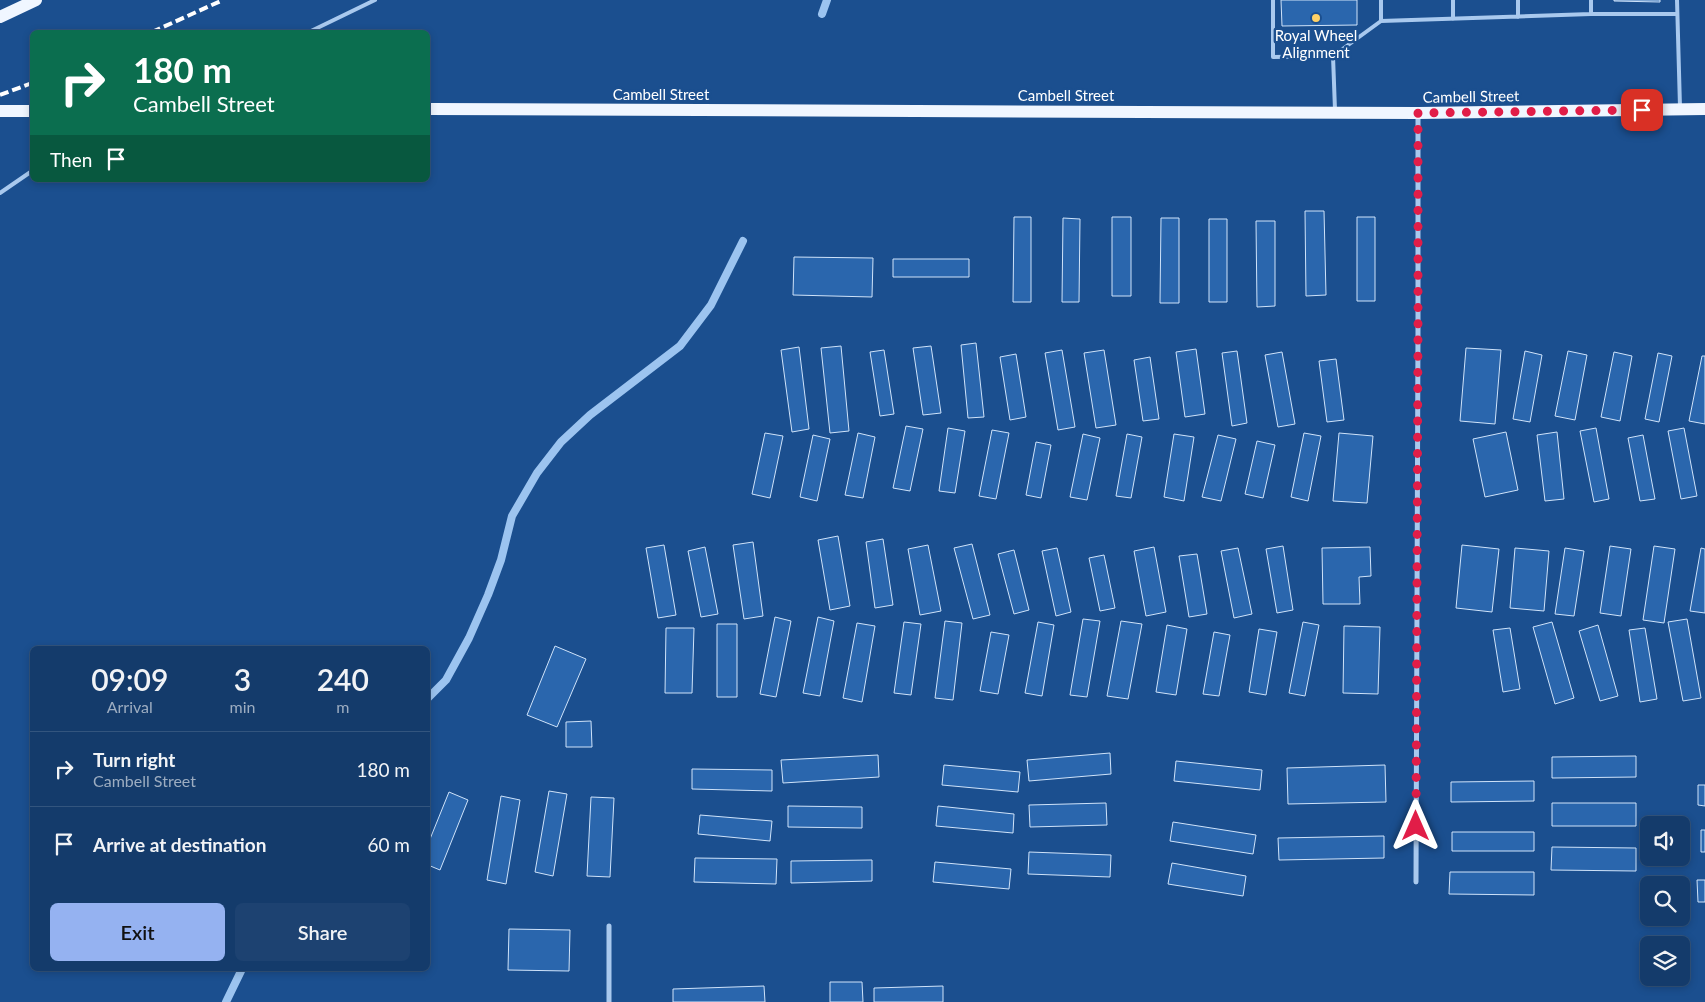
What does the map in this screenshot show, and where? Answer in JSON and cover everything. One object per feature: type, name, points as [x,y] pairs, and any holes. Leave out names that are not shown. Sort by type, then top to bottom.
[{"type":"main road","points":[[0,16],[36,0]]},
{"type":"main road","name":"Cambell Street","points":[[430,109],[1418,113],[1705,109]]},
{"type":"main road","points":[[0,111],[30,111]]},
{"type":"street","points":[[1416,882],[1418,113]]},
{"type":"street","points":[[609,926],[609,1002]]},
{"type":"lane","points":[[313,30],[375,0]]},
{"type":"lane","points":[[1273,0],[1273,57],[1333,56],[1381,21],[1591,14],[1677,14]]},
{"type":"lane","points":[[1381,0],[1381,21]]},
{"type":"lane","points":[[1453,0],[1453,19]]},
{"type":"lane","points":[[1518,0],[1518,17]]},
{"type":"lane","points":[[1591,0],[1591,14]]},
{"type":"lane","points":[[1677,0],[1680,109]]},
{"type":"lane","points":[[1333,56],[1335,112]]},
{"type":"lane","points":[[0,193],[30,171]]},
{"type":"building","points":[[1281,0],[1357,0],[1357,25],[1282,26]]},
{"type":"building","points":[[1660,0],[1660,2],[1614,1]]},
{"type":"building","points":[[1305,211],[1324,211],[1326,295],[1306,296]]},
{"type":"building","points":[[1014,217],[1031,217],[1031,302],[1013,302]]},
{"type":"building","points":[[1112,217],[1131,217],[1131,296],[1112,296]]},
{"type":"building","points":[[1357,217],[1375,217],[1375,301],[1357,301]]},
{"type":"building","points":[[1063,218],[1080,219],[1079,302],[1062,302]]},
{"type":"building","points":[[1161,218],[1179,218],[1179,303],[1160,303]]},
{"type":"building","points":[[1209,219],[1227,219],[1227,302],[1209,302]]},
{"type":"building","points":[[1256,221],[1275,221],[1275,306],[1257,307]]},
{"type":"building","points":[[794,257],[873,258],[872,297],[793,295]]},
{"type":"building","points":[[893,259],[969,259],[969,277],[893,277]]},
{"type":"building","points":[[976,343],[984,417],[968,418],[961,345]]},
{"type":"building","points":[[841,346],[849,431],[830,433],[821,348]]},
{"type":"building","points":[[931,346],[941,413],[923,415],[913,348]]},
{"type":"building","points":[[799,347],[809,429],[792,432],[781,350]]},
{"type":"building","points":[[1466,348],[1501,350],[1495,424],[1460,421]]},
{"type":"building","points":[[1196,349],[1205,414],[1185,417],[1176,352]]},
{"type":"building","points":[[884,350],[894,414],[880,416],[870,352]]},
{"type":"building","points":[[1062,350],[1075,427],[1058,430],[1045,353]]},
{"type":"building","points":[[1104,350],[1116,425],[1096,428],[1084,353]]},
{"type":"building","points":[[1237,351],[1247,423],[1232,426],[1222,353]]},
{"type":"building","points":[[1525,351],[1542,355],[1530,422],[1513,419]]},
{"type":"building","points":[[1568,351],[1587,355],[1575,420],[1555,416]]},
{"type":"building","points":[[1282,352],[1295,424],[1278,427],[1265,355]]},
{"type":"building","points":[[1614,352],[1632,356],[1620,421],[1601,417]]},
{"type":"building","points":[[1658,353],[1672,356],[1659,422],[1645,419]]},
{"type":"building","points":[[1016,354],[1026,417],[1010,420],[1000,357]]},
{"type":"building","points":[[1702,356],[1705,356],[1705,424],[1689,421]]},
{"type":"building","points":[[1150,357],[1159,419],[1143,421],[1134,360]]},
{"type":"building","points":[[1336,359],[1344,420],[1327,422],[1319,361]]},
{"type":"building","points":[[906,426],[923,429],[910,491],[893,488]]},
{"type":"building","points":[[948,428],[965,431],[955,493],[939,491]]},
{"type":"building","points":[[1596,428],[1609,499],[1594,502],[1580,431]]},
{"type":"building","points":[[1684,428],[1697,496],[1681,499],[1668,431]]},
{"type":"building","points":[[992,430],[1009,433],[996,499],[979,496]]},
{"type":"building","points":[[1506,432],[1518,490],[1485,497],[1473,439]]},
{"type":"building","points":[[1557,432],[1564,499],[1545,501],[1537,435]]},
{"type":"building","points":[[765,433],[783,436],[770,498],[752,494]]},
{"type":"building","points":[[858,433],[875,437],[863,498],[845,495]]},
{"type":"building","points":[[1304,433],[1321,436],[1308,501],[1291,497]]},
{"type":"building","points":[[1339,433],[1373,436],[1367,503],[1333,501]]},
{"type":"building","points":[[1083,434],[1100,438],[1087,500],[1070,497]]},
{"type":"building","points":[[1127,434],[1142,437],[1131,498],[1116,496]]},
{"type":"building","points":[[1174,434],[1194,437],[1184,501],[1164,497]]},
{"type":"building","points":[[813,435],[830,439],[817,501],[800,497]]},
{"type":"building","points":[[1218,435],[1236,439],[1221,501],[1202,497]]},
{"type":"building","points":[[1643,435],[1655,499],[1640,501],[1628,438]]},
{"type":"building","points":[[1257,441],[1275,445],[1263,498],[1245,494]]},
{"type":"building","points":[[1036,442],[1051,445],[1041,498],[1026,495]]},
{"type":"building","points":[[838,536],[850,606],[830,610],[818,540]]},
{"type":"building","points":[[883,539],[893,605],[875,608],[866,542]]},
{"type":"building","points":[[753,542],[763,616],[744,619],[733,545]]},
{"type":"building","points":[[972,544],[990,615],[973,619],[954,548]]},
{"type":"building","points":[[664,545],[676,615],[658,618],[646,548]]},
{"type":"building","points":[[928,545],[941,611],[920,615],[908,549]]},
{"type":"building","points":[[1462,545],[1499,549],[1492,612],[1456,608]]},
{"type":"building","points":[[1283,546],[1293,610],[1277,613],[1266,549]]},
{"type":"building","points":[[1610,546],[1631,549],[1621,616],[1600,613]]},
{"type":"building","points":[[1654,546],[1675,549],[1664,623],[1643,620]]},
{"type":"building","points":[[705,547],[718,614],[701,617],[688,551]]},
{"type":"building","points":[[1154,547],[1166,612],[1146,616],[1134,551]]},
{"type":"building","points":[[1370,547],[1371,576],[1359,577],[1360,604],[1323,604],[1322,548]]},
{"type":"building","points":[[1057,548],[1071,612],[1056,616],[1042,551]]},
{"type":"building","points":[[1238,548],[1252,614],[1234,618],[1221,551]]},
{"type":"building","points":[[1515,548],[1549,551],[1544,611],[1510,608]]},
{"type":"building","points":[[1565,548],[1584,551],[1574,616],[1555,614]]},
{"type":"building","points":[[1701,548],[1705,549],[1705,613],[1690,611]]},
{"type":"building","points":[[1014,550],[1029,610],[1014,614],[998,554]]},
{"type":"building","points":[[1197,554],[1207,614],[1189,617],[1179,556]]},
{"type":"building","points":[[1104,555],[1115,608],[1100,611],[1089,558]]},
{"type":"building","points":[[775,617],[791,621],[776,697],[760,694]]},
{"type":"building","points":[[818,617],[834,621],[820,696],[803,693]]},
{"type":"building","points":[[1083,619],[1100,621],[1087,697],[1070,695]]},
{"type":"building","points":[[1687,619],[1701,698],[1683,701],[1668,622]]},
{"type":"building","points":[[945,621],[962,623],[953,700],[935,698]]},
{"type":"building","points":[[1121,621],[1142,624],[1128,699],[1107,696]]},
{"type":"building","points":[[904,622],[921,624],[911,695],[894,693]]},
{"type":"building","points":[[1038,622],[1054,625],[1042,696],[1025,693]]},
{"type":"building","points":[[1303,622],[1319,625],[1305,696],[1289,693]]},
{"type":"building","points":[[1552,622],[1574,698],[1555,704],[1533,627]]},
{"type":"building","points":[[857,623],[875,626],[862,702],[843,698]]},
{"type":"building","points":[[717,624],[737,624],[737,697],[717,697]]},
{"type":"building","points":[[1167,625],[1187,629],[1176,695],[1156,692]]},
{"type":"building","points":[[1598,625],[1618,696],[1600,701],[1579,631]]},
{"type":"building","points":[[1344,626],[1380,627],[1378,694],[1343,693]]},
{"type":"building","points":[[666,628],[694,628],[692,693],[665,693]]},
{"type":"building","points":[[1510,628],[1520,689],[1503,692],[1493,630]]},
{"type":"building","points":[[1645,628],[1657,699],[1640,702],[1629,630]]},
{"type":"building","points":[[1259,629],[1277,632],[1266,695],[1249,692]]},
{"type":"building","points":[[991,632],[1009,635],[998,694],[980,691]]},
{"type":"building","points":[[1214,632],[1230,635],[1219,696],[1203,694]]},
{"type":"building","points":[[555,646],[586,659],[557,727],[527,715]]},
{"type":"building","points":[[591,721],[592,747],[566,747],[566,722]]},
{"type":"building","points":[[1110,753],[1111,774],[1029,781],[1027,760]]},
{"type":"building","points":[[878,755],[879,777],[783,783],[781,760]]},
{"type":"building","points":[[1636,756],[1636,777],[1552,778],[1552,757]]},
{"type":"building","points":[[1176,761],[1262,770],[1260,790],[1174,781]]},
{"type":"building","points":[[944,765],[1020,772],[1018,792],[942,785]]},
{"type":"building","points":[[1385,765],[1386,802],[1288,804],[1287,768]]},
{"type":"building","points":[[692,769],[772,770],[772,791],[692,789]]},
{"type":"building","points":[[1534,781],[1534,801],[1451,802],[1451,782]]},
{"type":"building","points":[[1698,785],[1705,785],[1705,806],[1698,805]]},
{"type":"building","points":[[549,791],[567,794],[553,876],[535,872]]},
{"type":"building","points":[[449,792],[468,800],[440,870],[430,866],[430,839]]},
{"type":"building","points":[[501,796],[520,800],[506,884],[487,880]]},
{"type":"building","points":[[591,797],[614,798],[610,877],[587,876]]},
{"type":"building","points":[[1106,803],[1107,825],[1030,827],[1029,805]]},
{"type":"building","points":[[1552,803],[1636,803],[1636,826],[1552,826]]},
{"type":"building","points":[[788,806],[862,807],[862,828],[788,827]]},
{"type":"building","points":[[938,806],[1014,814],[1013,833],[936,826]]},
{"type":"building","points":[[700,815],[772,821],[770,841],[698,834]]},
{"type":"building","points":[[1173,822],[1256,835],[1253,854],[1170,841]]},
{"type":"building","points":[[1701,830],[1705,830],[1705,852],[1701,852]]},
{"type":"building","points":[[1452,832],[1534,832],[1534,851],[1452,851]]},
{"type":"building","points":[[1384,836],[1384,858],[1279,860],[1278,838]]},
{"type":"building","points":[[1552,847],[1636,848],[1636,871],[1551,870]]},
{"type":"building","points":[[1029,852],[1111,855],[1110,877],[1028,874]]},
{"type":"building","points":[[695,858],[777,859],[776,884],[694,882]]},
{"type":"building","points":[[872,860],[872,881],[791,883],[791,861]]},
{"type":"building","points":[[935,862],[1011,869],[1009,889],[933,882]]},
{"type":"building","points":[[1172,863],[1246,876],[1243,896],[1168,884]]},
{"type":"building","points":[[1450,872],[1534,872],[1534,895],[1449,894]]},
{"type":"building","points":[[1697,880],[1705,880],[1705,902],[1698,902]]},
{"type":"building","points":[[509,929],[570,930],[569,971],[508,970]]},
{"type":"building","points":[[830,982],[862,982],[863,1002],[830,1002]]},
{"type":"building","points":[[764,986],[765,1002],[673,1002],[673,989]]},
{"type":"building","points":[[943,986],[943,1002],[874,1002],[874,988]]},
{"type":"waterway","points":[[822,14],[827,0]]},
{"type":"waterway","points":[[430,696],[446,680],[469,638],[501,560],[512,516],[537,473],[561,442],[590,415],[680,346],[711,305],[743,241]]},
{"type":"waterway","points":[[226,1002],[241,971]]},
{"type":"railway","points":[[156,30],[223,0]]},
{"type":"railway","points":[[0,95],[30,84]]},
{"type":"place","name":"Royal Wheel Alignment","points":[[1316,18]]},
{"type":"route","points":[[1416,826],[1418,113],[1642,110]]}]
